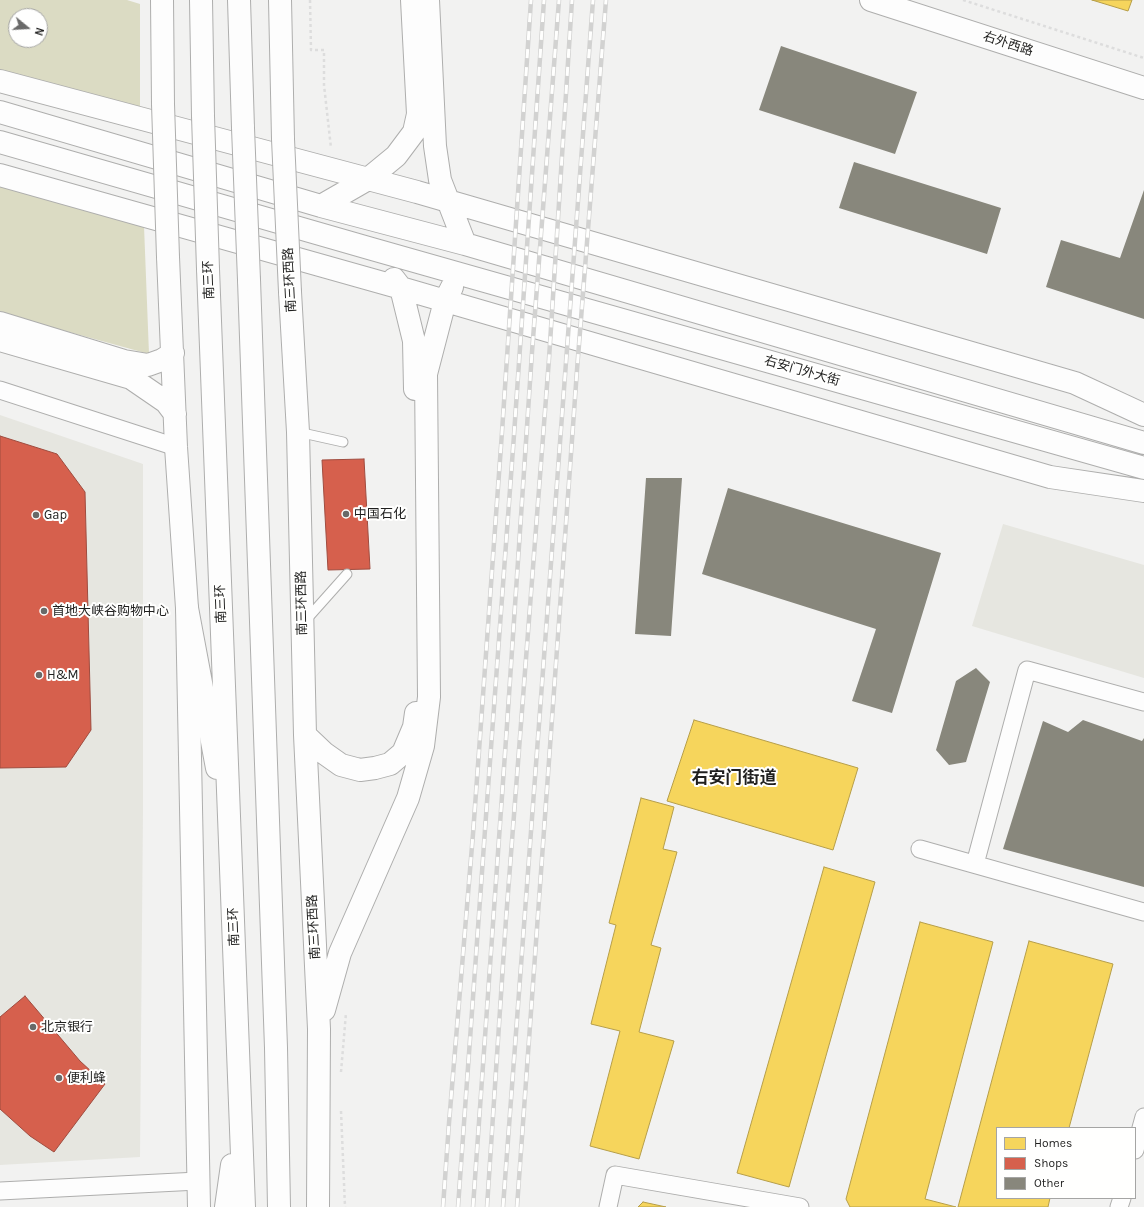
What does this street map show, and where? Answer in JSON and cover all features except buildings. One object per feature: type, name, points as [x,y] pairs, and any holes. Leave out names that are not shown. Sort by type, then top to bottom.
[{"type":"main road","name":"南三环","points":[[201,0],[208,269],[244,1207]]},
{"type":"main road","points":[[239,0],[276,1048],[280,1207]]},
{"type":"main road","name":"南三环西路","points":[[280,0],[283,139],[298,432],[305,736],[319,1029],[318,1207]]},
{"type":"main road","points":[[321,206],[368,179],[396,156],[414,132],[418,114],[412,0]]},
{"type":"main road","points":[[428,0],[435,146],[440,180],[465,244]]},
{"type":"main road","name":"右外西路","points":[[871,0],[1144,88]]},
{"type":"main road","points":[[159,1],[176,447],[187,608],[199,1207]]},
{"type":"main road","points":[[0,81],[449,201],[1075,383],[1144,415]]},
{"type":"main road","name":"右安门外大街","points":[[0,112],[321,206],[465,244],[1144,443]]},
{"type":"main road","name":"右安门外大街","points":[[0,142],[1144,468]]},
{"type":"main road","points":[[0,175],[401,288],[1050,477],[1144,491]]},
{"type":"main road","points":[[305,736],[324,753],[341,764],[360,770],[390,764],[403,753],[414,727],[420,691],[414,342],[401,288],[372,249]]},
{"type":"main road","points":[[319,1029],[340,953],[408,798],[423,746],[428,697],[426,374],[445,301],[459,274]]},
{"type":"main road","points":[[0,323],[124,361],[148,364],[162,360],[173,353]]},
{"type":"main road","points":[[0,340],[131,378],[166,402],[175,414]]},
{"type":"main road","points":[[187,608],[230,844]]},
{"type":"main road","points":[[226,1207],[232,1161],[238,1054]]},
{"type":"street","points":[[0,390],[176,447]]},
{"type":"street","points":[[975,864],[1028,670],[1144,702]]},
{"type":"street","points":[[920,849],[1144,912]]},
{"type":"street","points":[[1136,1146],[1144,1118]]},
{"type":"street","points":[[608,1207],[615,1175],[800,1207]]},
{"type":"street","points":[[0,1190],[198,1181]]},
{"type":"lane","points":[[298,432],[343,442]]},
{"type":"lane","points":[[302,624],[347,574]]},
{"type":"path","points":[[310,0],[311,50],[324,50],[324,85],[330,148]]},
{"type":"path","points":[[963,0],[1144,58]]},
{"type":"path","points":[[340,1078],[346,1011]]},
{"type":"path","points":[[341,1109],[345,1207]]},
{"type":"shaded area","points":[[0,415],[143,464],[143,811],[140,1157],[0,1165]]},
{"type":"shaded area","points":[[1003,524],[1144,565],[1144,678],[972,626]]},
{"type":"green space","points":[[0,0],[127,0],[140,4],[140,113],[0,73]]},
{"type":"green space","points":[[0,184],[144,226],[149,354],[0,313]]},
{"type":"railway","points":[[443,1207],[473,834],[531,0]]},
{"type":"railway","points":[[458,1207],[544,0]]},
{"type":"railway","points":[[473,1207],[532,352],[559,0]]},
{"type":"railway","points":[[487,1207],[506,919],[549,359],[572,0]]},
{"type":"railway","points":[[503,1207],[593,0]]},
{"type":"railway","points":[[517,1207],[577,370],[606,0]]},
{"type":"place","name":"中国石化","points":[[346,514]]},
{"type":"place","name":"Gap","points":[[36,515]]},
{"type":"place","name":"首地大峡谷购物中心","points":[[44,611]]},
{"type":"place","name":"H&M","points":[[39,675]]},
{"type":"place","name":"北京银行","points":[[33,1027]]},
{"type":"place","name":"便利蜂","points":[[59,1078]]},
{"type":"district","name":"右安门街道","points":[[734,778]]}]
